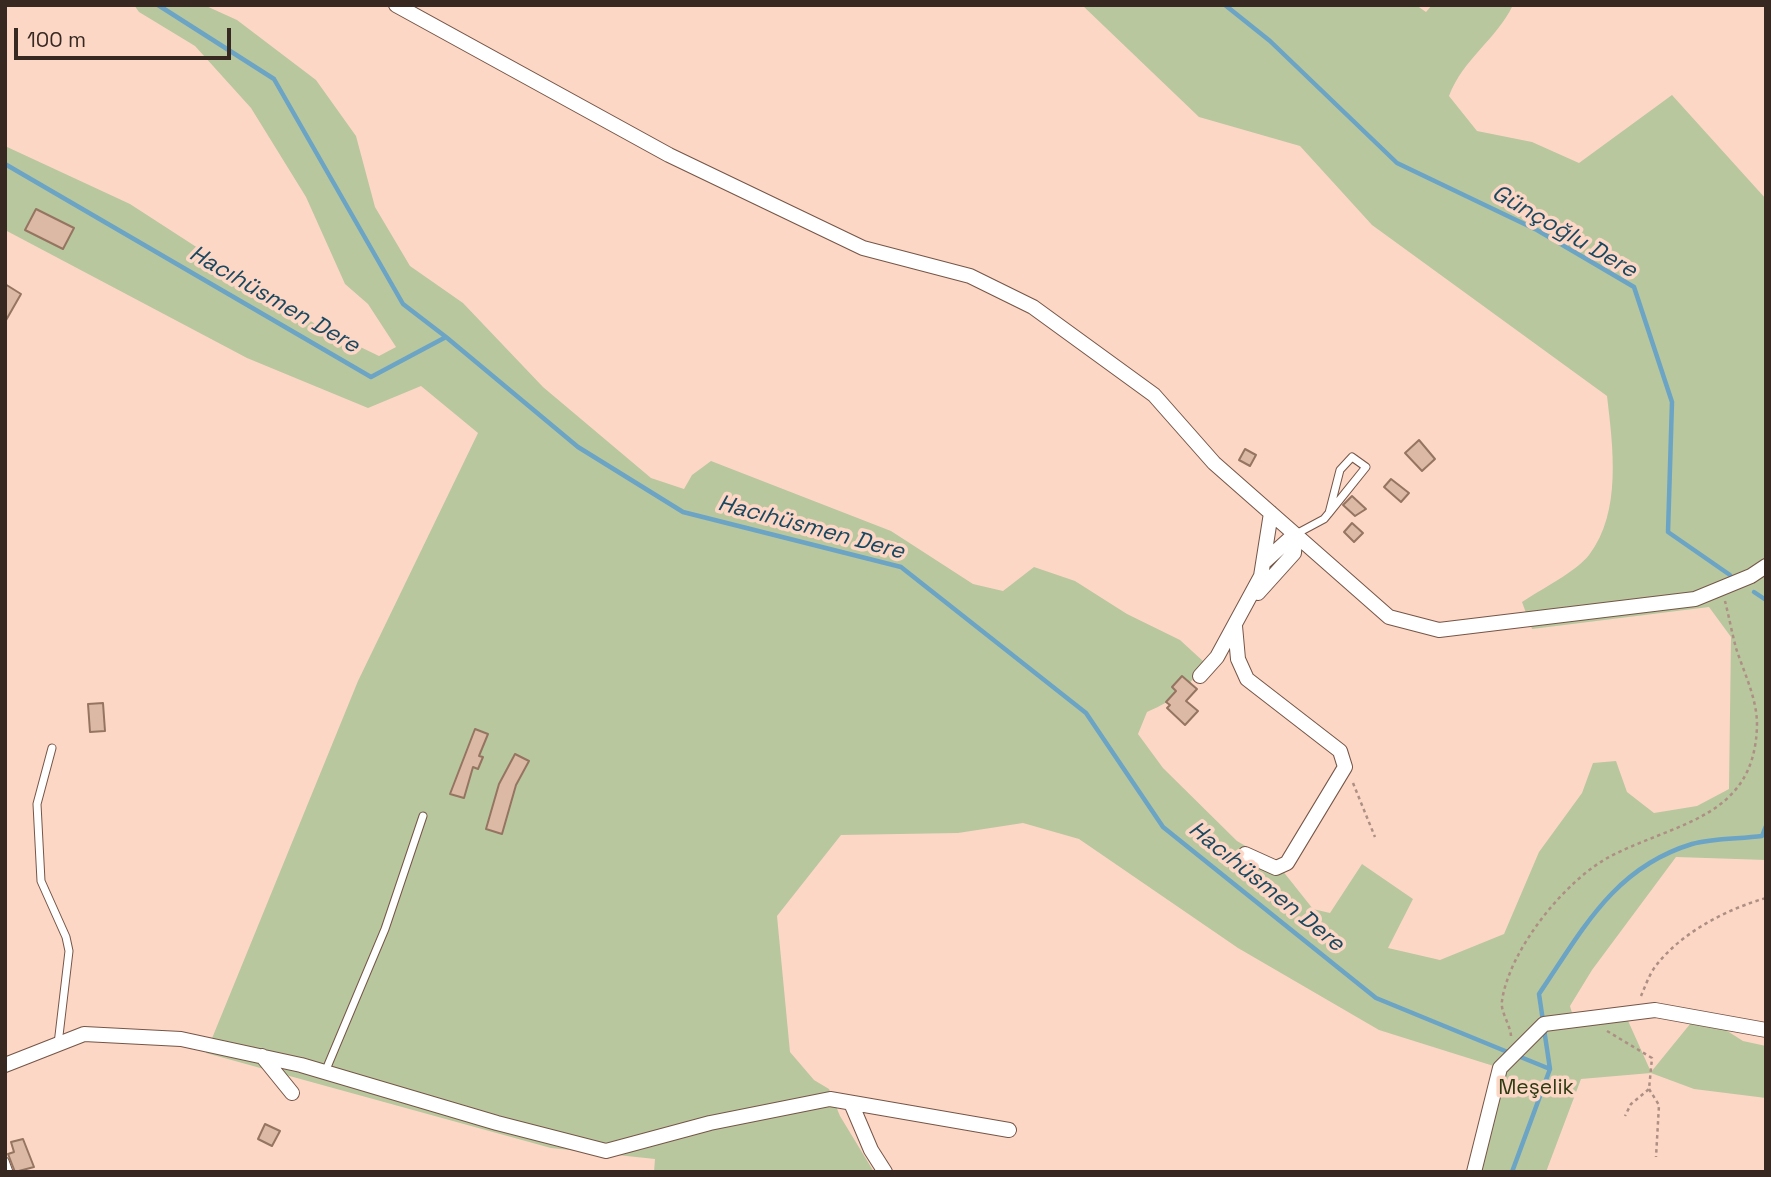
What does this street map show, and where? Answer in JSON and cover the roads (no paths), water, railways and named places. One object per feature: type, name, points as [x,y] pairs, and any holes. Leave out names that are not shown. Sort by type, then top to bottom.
[{"type":"street","points":[[396,5],[669,155],[863,248],[970,276],[1032,307],[1154,395],[1214,463],[1389,617],[1439,630],[1695,599],[1751,576],[1766,566]]},
{"type":"street","points":[[1200,676],[1217,657],[1261,576],[1271,513]]},
{"type":"street","points":[[1263,564],[1295,534]]},
{"type":"street","points":[[1248,603],[1294,553],[1295,534]]},
{"type":"street","points":[[1234,626],[1238,659],[1247,679],[1339,751],[1345,767],[1287,863],[1276,868],[1245,854]]},
{"type":"street","points":[[1474,1172],[1500,1068],[1544,1024],[1655,1010],[1766,1030]]},
{"type":"street","points":[[5,1065],[85,1034],[181,1039],[325,1072],[497,1123],[607,1151],[710,1123],[831,1099],[1009,1130]]},
{"type":"street","points":[[262,1056],[292,1093]]},
{"type":"street","points":[[851,1103],[871,1150],[885,1172]]},
{"type":"lane","points":[[1295,534],[1324,519],[1329,513],[1366,467],[1352,457],[1340,470],[1329,513]]},
{"type":"lane","points":[[52,748],[37,804],[41,881],[66,937],[69,951],[58,1045]]},
{"type":"lane","points":[[325,1072],[386,929],[423,816]]},
{"type":"lane","points":[[5,1161],[9,1172]]},
{"type":"waterway","points":[[158,5],[274,79],[403,304],[446,337]]},
{"type":"waterway","name":"Günçoğlu Dere","points":[[1225,5],[1270,41],[1397,163],[1537,230],[1634,287],[1672,402],[1668,532],[1730,575]]},
{"type":"waterway","name":"Hacıhüsmen Dere","points":[[5,164],[371,377],[446,337],[578,447],[683,512],[901,567],[1086,713],[1163,827],[1376,998],[1510,1053]]},
{"type":"waterway","name":"Günçoğlu Dere","points":[[1754,592],[1766,600]]},
{"type":"waterway","points":[[1543,1021],[1539,994],[1585,925],[1620,885],[1665,855],[1692,844],[1762,836],[1766,826]]},
{"type":"waterway","points":[[1512,1172],[1550,1069],[1544,1029]]},
{"type":"waterway","name":"Hacıhüsmen Dere","points":[[1518,1056],[1550,1069]]},
{"type":"park label","name":"Meşelik","points":[[1536,1088]]}]
